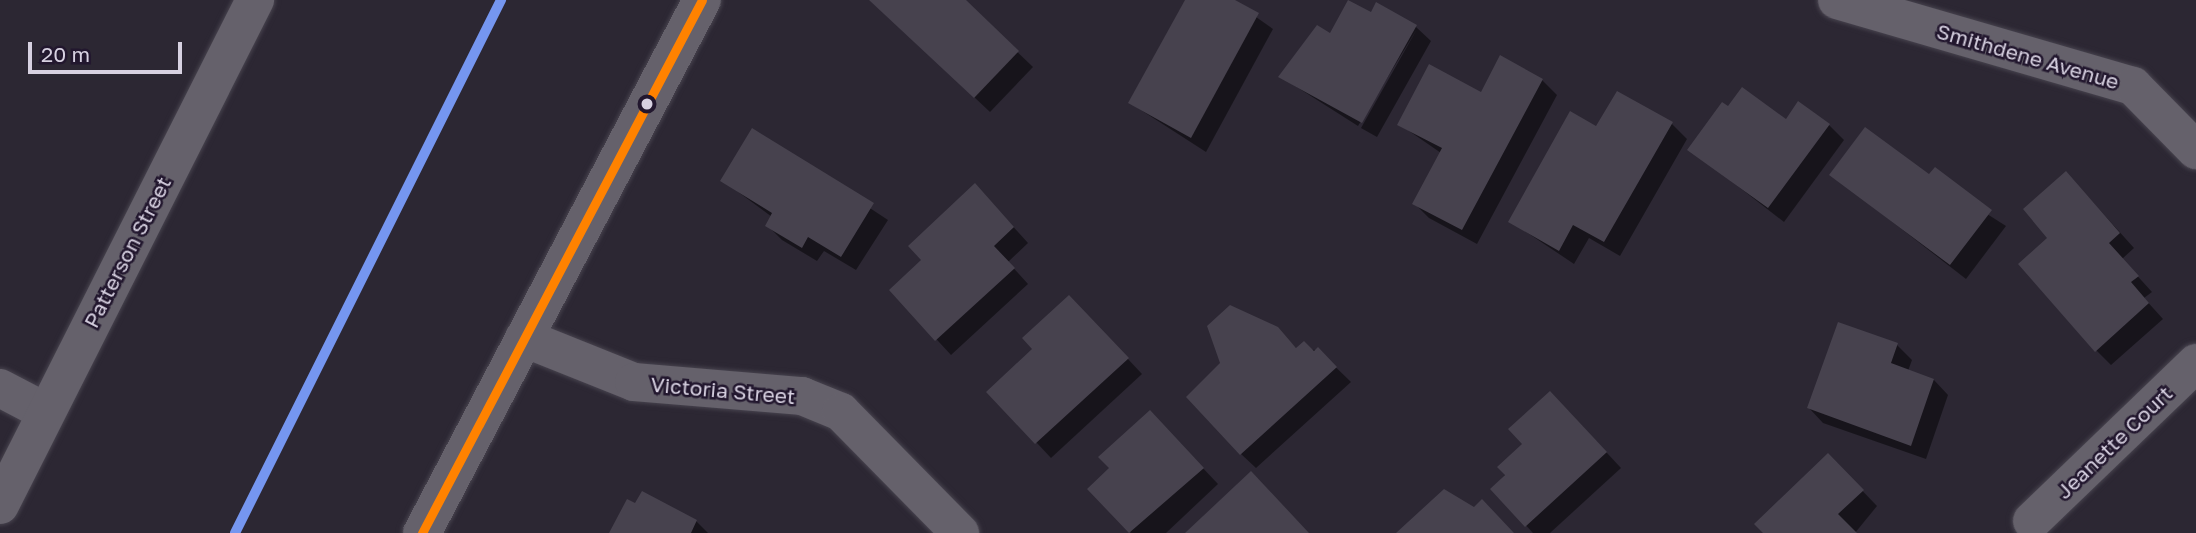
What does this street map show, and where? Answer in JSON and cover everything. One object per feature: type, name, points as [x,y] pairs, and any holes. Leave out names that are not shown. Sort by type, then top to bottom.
[{"type":"street","name":"Patterson Street","points":[[0,505],[255,0]]},
{"type":"street","points":[[422,533],[702,0]]},
{"type":"street","name":"Smithdene Avenue","points":[[1837,0],[2133,86],[2196,150]]},
{"type":"street","name":"Victoria Street","points":[[524,338],[634,382],[802,396],[841,412],[960,533]]},
{"type":"street","name":"Jeanette Court","points":[[2032,521],[2196,363]]},
{"type":"street","points":[[0,388],[46,412]]},
{"type":"building","points":[[869,0],[966,0],[1019,51],[974,98]]},
{"type":"building","points":[[1185,0],[1235,0],[1259,13],[1191,138],[1128,103]]},
{"type":"building","points":[[1348,0],[1371,12],[1376,2],[1417,25],[1362,123],[1278,77],[1317,25],[1330,33]]},
{"type":"building","points":[[1500,55],[1543,79],[1462,230],[1412,204],[1442,148],[1397,125],[1429,64],[1481,92]]},
{"type":"building","points":[[1742,87],[1786,119],[1798,101],[1830,124],[1768,208],[1687,150],[1722,102],[1728,106]]},
{"type":"building","points":[[1617,91],[1673,122],[1604,242],[1573,225],[1559,251],[1508,222],[1570,111],[1596,126]]},
{"type":"building","points":[[1865,127],[1929,174],[1935,167],[1992,210],[1950,265],[1829,175]]},
{"type":"building","points":[[752,128],[874,203],[841,257],[808,237],[802,248],[765,226],[772,213],[720,181]]},
{"type":"building","points":[[2066,171],[2120,233],[2109,243],[2139,276],[2131,282],[2149,303],[2095,352],[2018,264],[2047,238],[2023,209]]},
{"type":"building","points":[[975,183],[1014,227],[994,246],[1015,268],[935,341],[889,290],[921,260],[908,246]]},
{"type":"building","points":[[1069,295],[1129,358],[1035,444],[986,392],[1032,349],[1022,338]]},
{"type":"building","points":[[1230,305],[1278,327],[1296,348],[1304,341],[1314,351],[1318,347],[1337,367],[1240,455],[1186,397],[1220,363],[1207,326]]},
{"type":"building","points":[[1838,322],[1898,343],[1891,363],[1934,379],[1911,446],[1807,408]]},
{"type":"building","points":[[1550,391],[1607,452],[1525,527],[1490,489],[1505,475],[1497,467],[1522,444],[1508,429]]},
{"type":"building","points":[[1150,410],[1204,468],[1129,533],[1087,489],[1109,468],[1098,457]]},
{"type":"building","points":[[1828,453],[1864,490],[1838,514],[1857,533],[1763,533],[1754,524]]},
{"type":"building","points":[[1251,471],[1309,533],[1185,533]]},
{"type":"building","points":[[1444,489],[1474,507],[1482,499],[1514,533],[1396,533]]},
{"type":"building","points":[[642,491],[697,520],[691,533],[609,533],[627,499],[635,503]]},
{"type":"transit line","points":[[235,533],[501,0]]},
{"type":"transit line","points":[[422,533],[702,0]]}]
